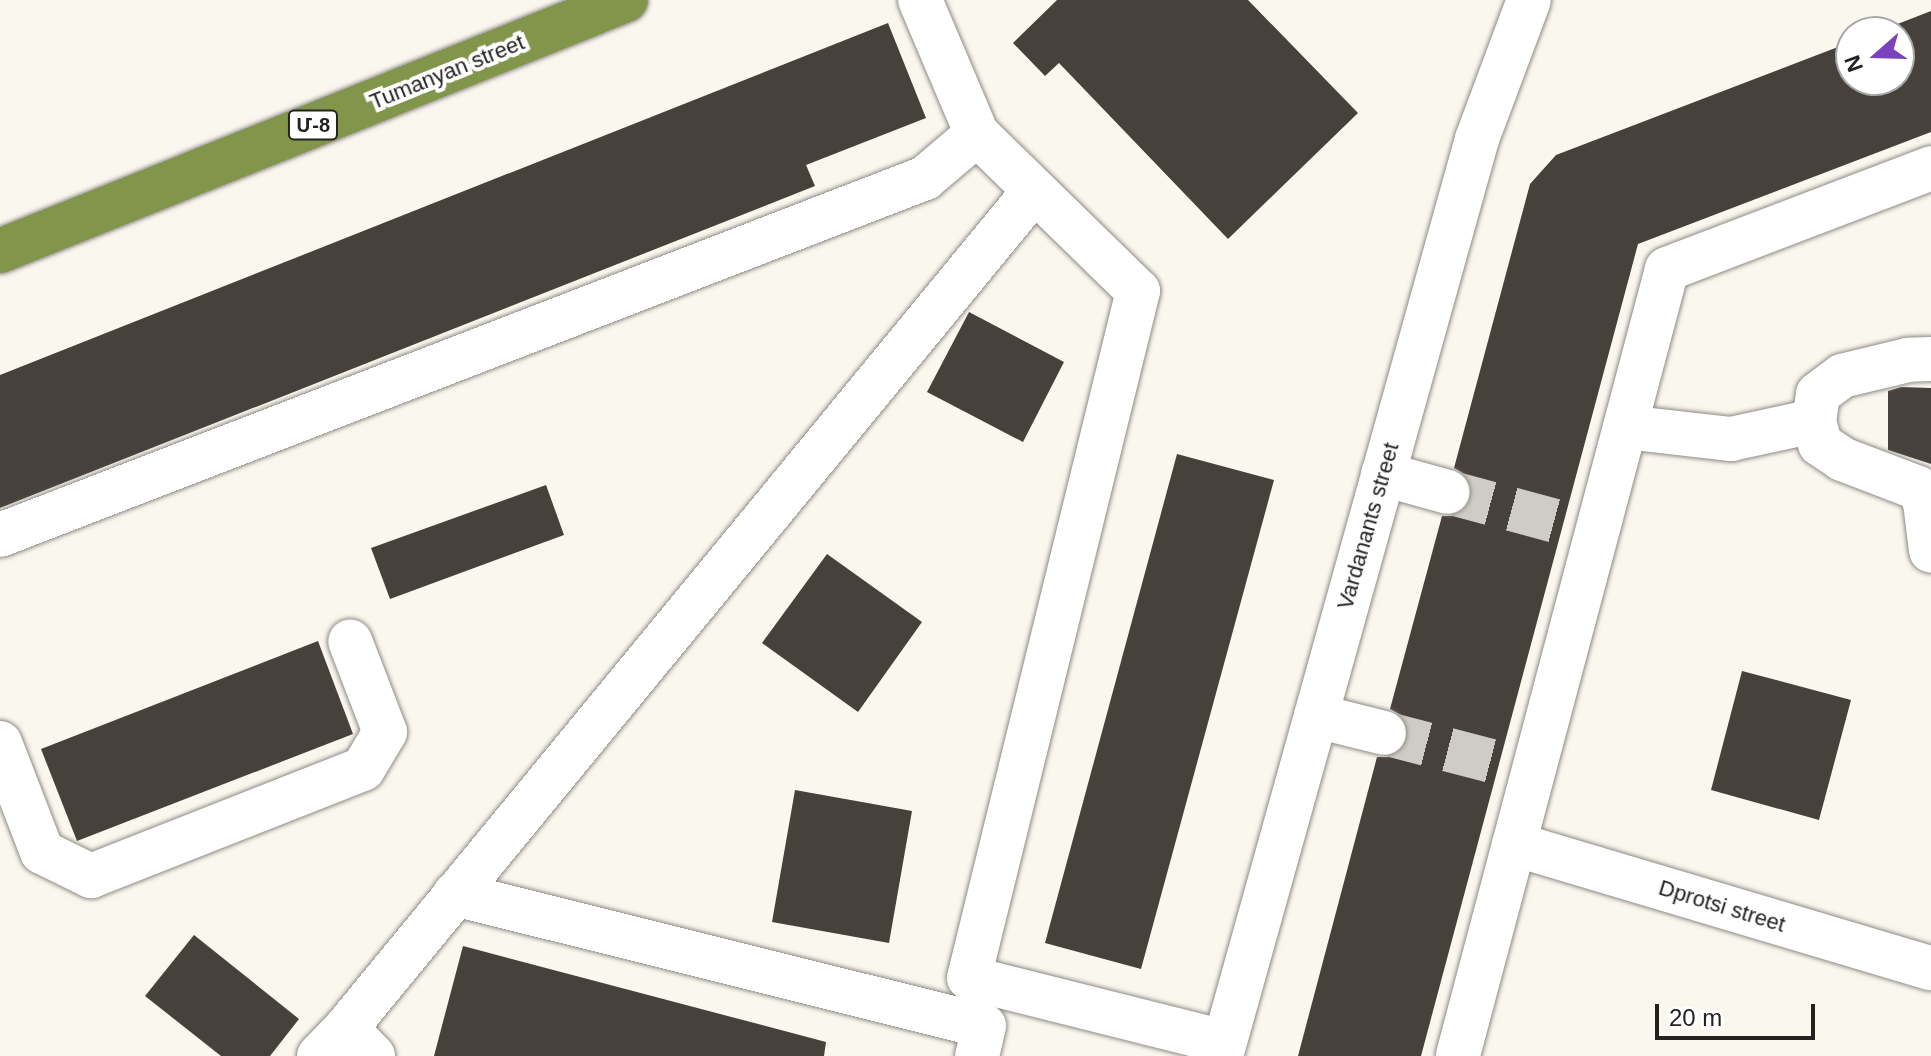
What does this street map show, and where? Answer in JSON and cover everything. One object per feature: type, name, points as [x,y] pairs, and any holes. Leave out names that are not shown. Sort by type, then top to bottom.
[{"type":"highway","name":"Tumanyan street","points":[[0,251],[626,0]]},
{"type":"street","points":[[920,0],[977,134],[1138,291],[969,978],[1222,1049]]},
{"type":"street","name":"Vardanants street","points":[[1222,1049],[1477,139],[1529,0]]},
{"type":"street","points":[[0,535],[925,178],[977,134]]},
{"type":"street","points":[[1458,1055],[1514,844],[1516,768],[1580,527],[1625,427],[1667,269],[1931,168]]},
{"type":"street","points":[[346,1047],[455,894],[1034,191]]},
{"type":"street","points":[[1931,359],[1908,360],[1842,376],[1818,394],[1814,421],[1820,444],[1842,459],[1918,488],[1925,502],[1931,551]]},
{"type":"street","points":[[1625,427],[1731,439],[1814,421]]},
{"type":"street","points":[[1383,474],[1448,492]]},
{"type":"street","points":[[0,743],[42,852],[91,876],[363,769],[385,732],[350,641]]},
{"type":"street","points":[[1316,716],[1384,733]]},
{"type":"street","name":"Dprotsi street","points":[[1514,844],[1931,968]]},
{"type":"street","points":[[455,894],[984,1026],[977,1056]]},
{"type":"building","points":[[1057,0],[1248,0],[1358,113],[1228,239],[1059,63],[1045,76],[1013,43]]},
{"type":"building","points":[[1931,11],[1931,132],[1638,244],[1421,1056],[1298,1056],[1377,757],[1392,757],[1401,751],[1408,740],[1408,725],[1401,715],[1390,709],[1442,516],[1454,516],[1465,510],[1472,498],[1472,486],[1466,475],[1454,468],[1530,184],[1556,155],[1835,48],[1835,96],[1915,96],[1915,17]]},
{"type":"building","points":[[888,23],[926,118],[806,165],[815,186],[0,508],[0,375]]},
{"type":"building","points":[[969,312],[1064,362],[1023,442],[927,392]]},
{"type":"building","points":[[1901,387],[1931,388],[1931,464],[1888,450],[1888,391]]},
{"type":"building","points":[[1177,454],[1274,480],[1141,969],[1045,943]]},
{"type":"building","points":[[546,485],[564,535],[390,599],[371,548]]},
{"type":"building","points":[[827,554],[922,622],[858,712],[762,643]]},
{"type":"building","points":[[318,641],[353,734],[77,841],[41,749]]},
{"type":"building","points":[[1742,671],[1851,700],[1819,820],[1711,790]]},
{"type":"building","points":[[795,790],[912,811],[889,943],[772,922]]},
{"type":"building","points":[[194,935],[299,1019],[270,1056],[221,1056],[145,996]]},
{"type":"building","points":[[463,946],[826,1042],[824,1056],[434,1056]]},
{"type":"tunnel","points":[[1448,492],[1563,523]]},
{"type":"tunnel","points":[[1384,733],[1499,763]]}]
